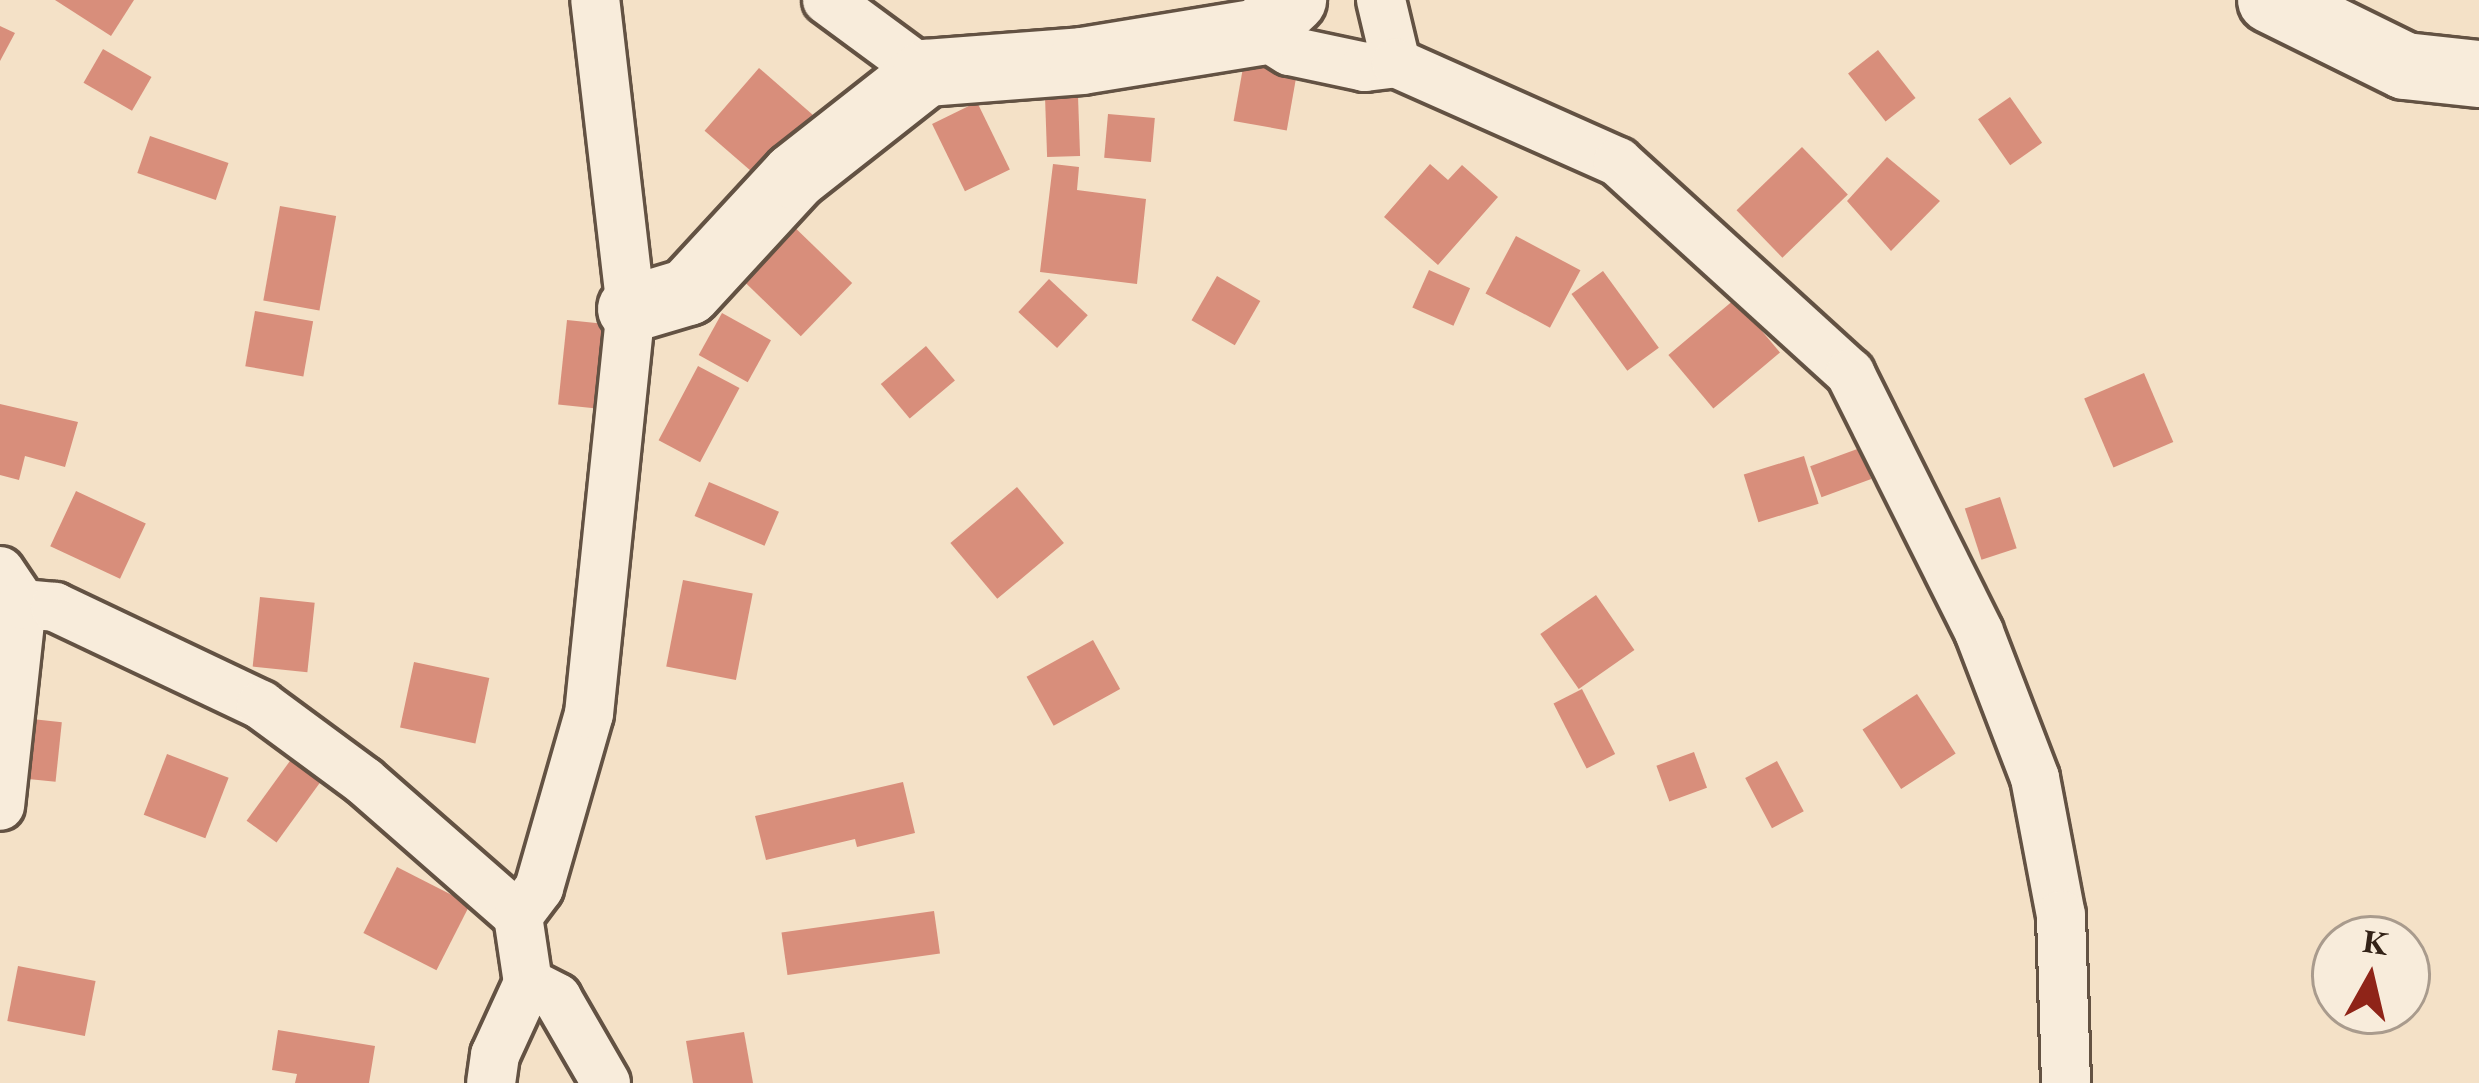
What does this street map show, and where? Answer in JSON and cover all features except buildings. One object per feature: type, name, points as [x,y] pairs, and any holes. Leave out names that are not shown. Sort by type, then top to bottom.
[{"type":"street","points":[[518,916],[539,888],[589,714],[631,309],[595,0]]},
{"type":"street","points":[[826,0],[926,74]]},
{"type":"street","points":[[1381,0],[1396,63]]},
{"type":"street","points":[[2271,0],[2404,66],[2479,74]]},
{"type":"street","points":[[631,309],[688,292],[795,176],[926,74],[1082,61],[1276,16],[1290,51],[1365,67],[1396,63],[1618,162],[1850,373],[1979,632],[2035,778],[2061,915],[2066,1083]]},
{"type":"street","points":[[0,806],[11,588],[261,705],[364,781],[518,916],[528,983],[495,1055],[491,1083]]},
{"type":"street","points":[[528,983],[557,998],[607,1083]]}]
